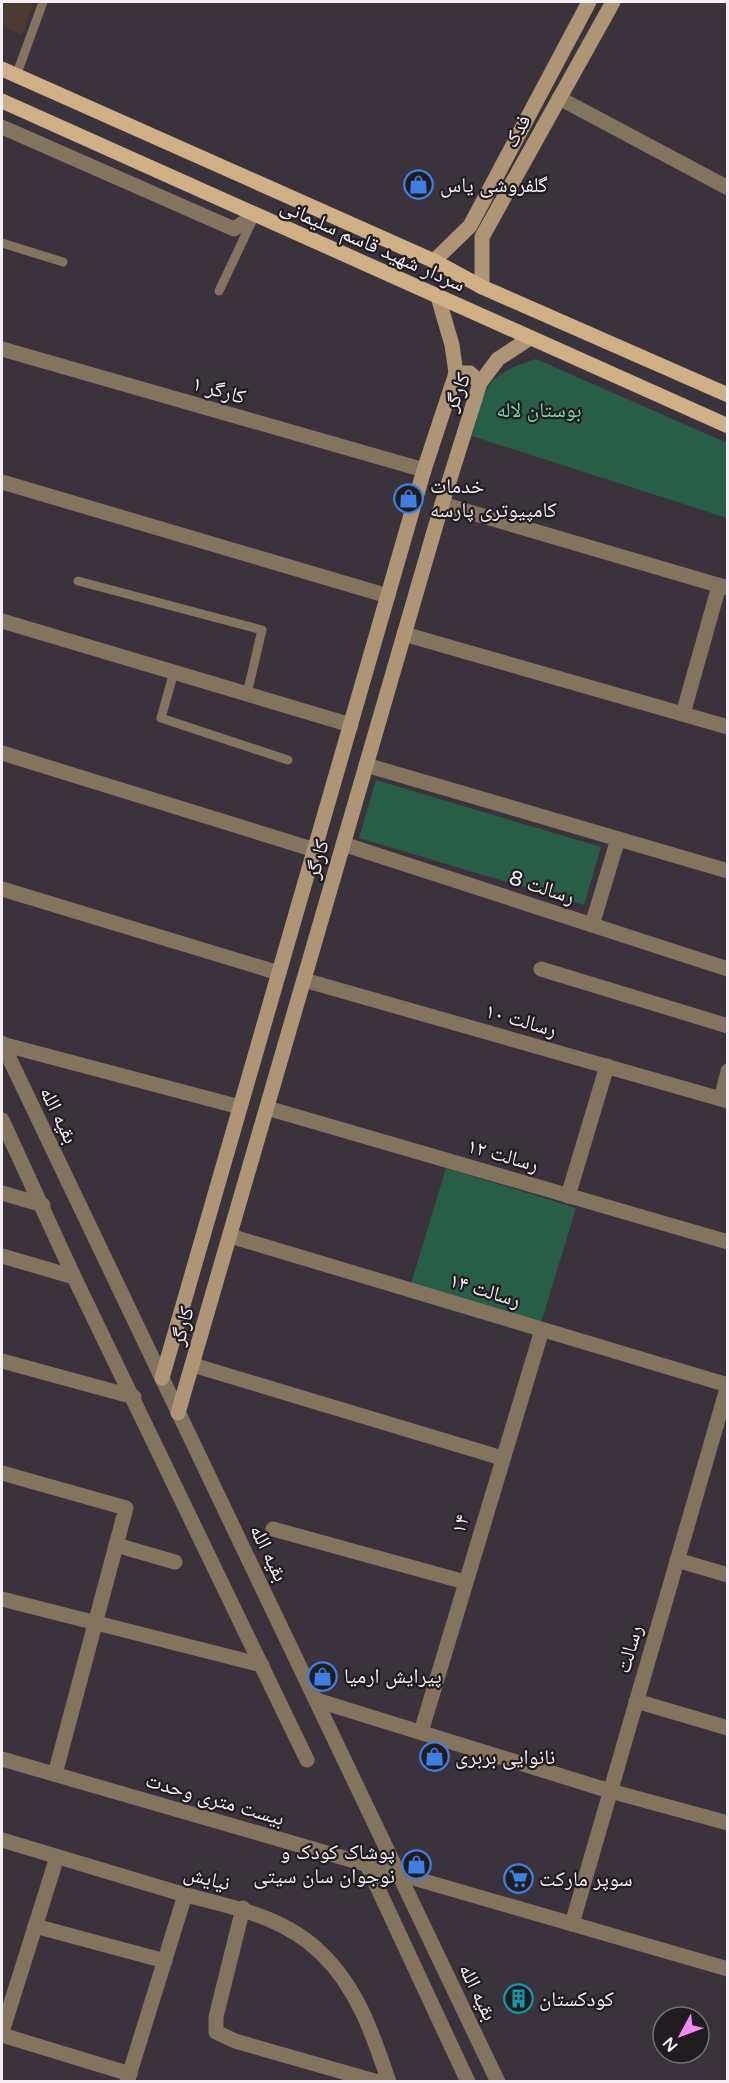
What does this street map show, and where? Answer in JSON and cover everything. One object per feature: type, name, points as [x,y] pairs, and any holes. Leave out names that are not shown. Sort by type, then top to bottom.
[{"type":"main road","points":[[9,73],[434,261],[482,287],[728,395]]},
{"type":"main road","name":"سردار شهید قاسم سلیمانی","points":[[2,101],[728,426]]},
{"type":"street","name":"فدک","points":[[434,261],[470,226],[589,2]]},
{"type":"street","name":"فدک","points":[[482,287],[482,237],[613,2]]},
{"type":"street","points":[[559,98],[728,188]]},
{"type":"street","points":[[2,127],[234,229],[255,215]]},
{"type":"street","points":[[470,226],[465,233],[468,237],[474,240],[482,237]]},
{"type":"street","name":"کارگر","points":[[162,1378],[424,470],[456,373],[452,345],[438,297]]},
{"type":"street","name":"کارگر","points":[[178,1413],[442,504],[480,383],[498,359],[530,338]]},
{"type":"street","name":"کارگر ۱","points":[[2,349],[424,470]]},
{"type":"street","points":[[456,373],[470,373],[480,383]]},
{"type":"street","points":[[2,482],[388,596]]},
{"type":"street","points":[[442,504],[723,587],[683,714]]},
{"type":"street","points":[[2,621],[351,725]]},
{"type":"street","points":[[404,634],[728,727]]},
{"type":"street","points":[[366,672],[391,680]]},
{"type":"street","points":[[2,753],[315,849]]},
{"type":"street","points":[[366,765],[728,871]]},
{"type":"street","points":[[592,925],[618,838]]},
{"type":"street","name":"رسالت 8","points":[[343,844],[728,969]]},
{"type":"street","points":[[2,889],[279,973]]},
{"type":"street","points":[[541,969],[728,1026]]},
{"type":"street","name":"رسالت ۱۰","points":[[304,980],[724,1100]]},
{"type":"street","points":[[2,1044],[240,1107]]},
{"type":"street","name":"بقیه الله","points":[[2,1044],[498,2082]]},
{"type":"street","points":[[568,1196],[607,1066]]},
{"type":"street","points":[[724,1100],[728,1071]]},
{"type":"street","name":"رسالت ۱۲","points":[[267,1107],[728,1242]]},
{"type":"street","points":[[2,1119],[74,1276],[307,1760]]},
{"type":"street","points":[[2,1193],[43,1205]]},
{"type":"street","name":"رسالت ۱۴","points":[[230,1236],[728,1385]]},
{"type":"street","points":[[2,1256],[74,1276]]},
{"type":"street","name":"۱۴","points":[[421,1732],[542,1330]]},
{"type":"street","points":[[2,1361],[134,1397]]},
{"type":"street","points":[[192,1365],[502,1458]]},
{"type":"street","name":"رسالت","points":[[572,1924],[677,1560],[723,1421],[728,1385]]},
{"type":"street","points":[[2,1473],[126,1508],[55,1774]]},
{"type":"street","points":[[273,1529],[465,1582]]},
{"type":"street","points":[[116,1545],[175,1562]]},
{"type":"street","points":[[677,1560],[728,1575]]},
{"type":"street","points":[[2,1599],[262,1665]]},
{"type":"street","points":[[316,1700],[610,1791],[728,1823]]},
{"type":"street","points":[[636,1701],[728,1728]]},
{"type":"street","name":"بیست متری وحدت","points":[[2,1759],[728,1969]]},
{"type":"street","name":"نیایش","points":[[2,1840],[185,1895],[243,1908],[283,1927],[321,1953],[348,1984],[366,2017],[389,2082]]},
{"type":"street","points":[[57,1857],[2,2033],[129,2078],[185,1895]]},
{"type":"street","points":[[367,1865],[468,2082]]},
{"type":"street","points":[[243,1908],[216,2017],[216,2032],[235,2041],[378,2082]]},
{"type":"street","points":[[35,1926],[165,1961]]},
{"type":"lane","points":[[9,73],[42,2]]},
{"type":"lane","points":[[219,291],[255,215]]},
{"type":"lane","points":[[2,243],[63,262]]},
{"type":"lane","points":[[78,581],[262,630],[247,694]]},
{"type":"lane","points":[[174,672],[161,718],[288,760]]},
{"type":"shaded area","points":[[2,2],[34,2],[22,35],[2,26]]},
{"type":"green space","name":"بوستان لاله","points":[[536,359],[727,443],[727,518],[472,436],[480,405],[489,385],[506,371]]},
{"type":"green space","points":[[376,780],[601,847],[584,905],[359,838]]},
{"type":"green space","points":[[446,1168],[576,1208],[537,1336],[407,1297]]},
{"type":"place","name":"گلفروشی یاس","points":[[419,185]]},
{"type":"place","name":"خدمات کامپیوتری پارسه","points":[[409,498]]},
{"type":"place","name":"پیرایش ارمیا","points":[[323,1676]]},
{"type":"place","name":"نانوایی بربری","points":[[434,1757]]},
{"type":"place","name":"پوشاک کودک و نوجوان سان سیتی","points":[[416,1864]]},
{"type":"place","name":"سوپر مارکت","points":[[518,1879]]},
{"type":"place","name":"کودکستان","points":[[518,1999]]}]
